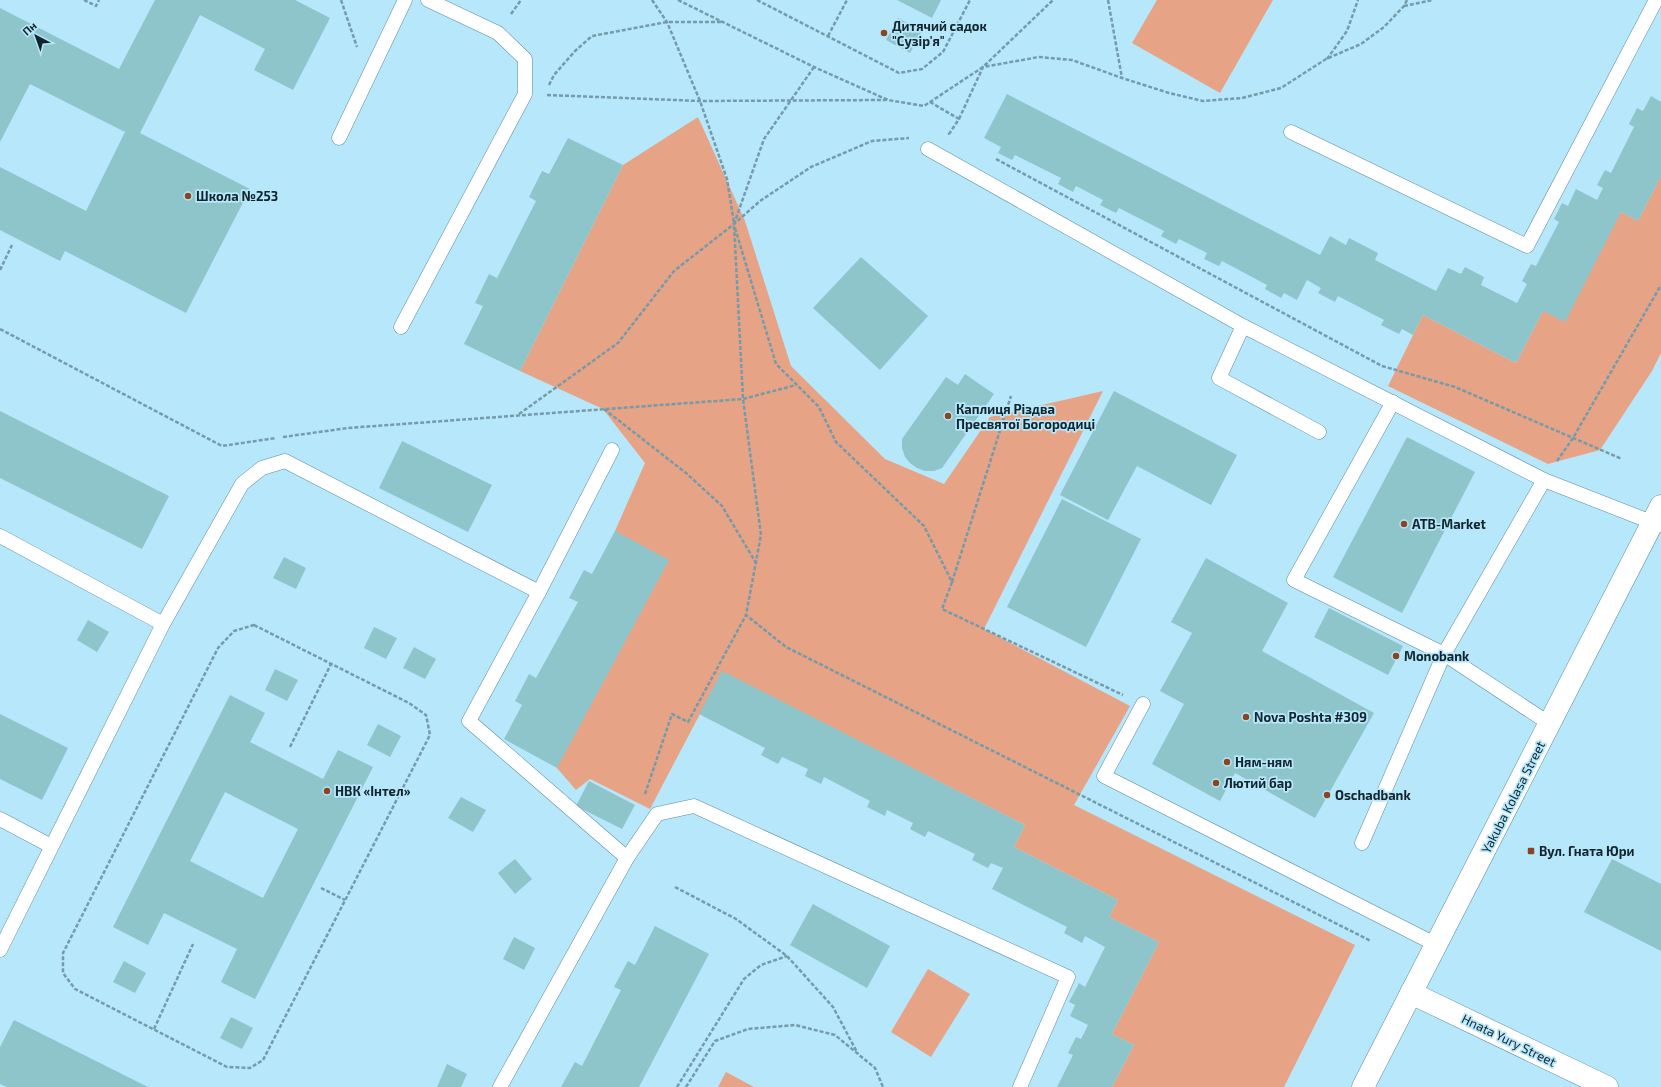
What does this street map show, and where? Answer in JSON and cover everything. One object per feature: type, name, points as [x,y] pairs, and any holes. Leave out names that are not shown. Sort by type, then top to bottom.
[{"type":"street","name":"Yakuba Kolasa Street","points":[[1363,1087],[1658,518]]},
{"type":"street","name":"Hnata Yury Street","points":[[1411,992],[1608,1087]]},
{"type":"lane","points":[[339,138],[405,0]]},
{"type":"lane","points":[[401,327],[525,94],[525,59],[498,33],[428,0]]},
{"type":"lane","points":[[1291,132],[1527,246],[1656,0]]},
{"type":"lane","points":[[928,149],[1243,326],[1544,480],[1658,518]]},
{"type":"lane","points":[[1243,326],[1219,378],[1319,432]]},
{"type":"lane","points":[[1393,402],[1294,580],[1444,654],[1550,724]]},
{"type":"lane","points":[[612,450],[539,592],[469,721],[627,858]]},
{"type":"lane","points":[[0,950],[163,624],[242,484],[262,468],[285,461],[539,592]]},
{"type":"lane","points":[[1362,843],[1444,654],[1544,480]]},
{"type":"lane","points":[[0,536],[163,624]]},
{"type":"lane","points":[[1143,704],[1104,776],[1437,945]]},
{"type":"lane","points":[[500,1087],[627,858],[657,814],[694,806],[1068,977],[1020,1087]]},
{"type":"lane","points":[[0,819],[51,846]]},
{"type":"path","points":[[84,0],[96,6],[99,0]]},
{"type":"path","points":[[341,0],[357,46],[363,88]]},
{"type":"path","points":[[645,795],[672,714],[688,722],[746,615],[762,535],[743,399],[734,224],[727,179],[700,101],[667,22],[652,0]]},
{"type":"path","points":[[678,0],[814,67],[888,100]]},
{"type":"path","points":[[757,0],[899,73],[922,69],[943,52],[970,0]]},
{"type":"path","points":[[828,36],[847,0]]},
{"type":"path","points":[[724,22],[667,22],[592,36],[575,51],[554,76],[544,95],[700,101],[791,102],[888,100],[924,106],[983,67],[1053,0]]},
{"type":"path","points":[[1108,0],[1122,78]]},
{"type":"path","points":[[1326,59],[1347,31],[1358,0]]},
{"type":"path","points":[[983,67],[1039,57],[1072,60],[1169,93],[1203,101],[1242,98],[1281,88],[1326,59],[1361,44],[1384,27],[1404,6],[1407,0]]},
{"type":"path","points":[[1404,6],[1434,0]]},
{"type":"path","points":[[814,67],[764,139],[734,224],[776,364],[819,407],[836,442],[924,526],[952,582]]},
{"type":"path","points":[[950,134],[959,119],[983,67]]},
{"type":"path","points":[[930,102],[959,119]]},
{"type":"path","points":[[942,135],[950,134],[956,138]]},
{"type":"path","points":[[518,415],[618,343],[674,271],[734,224],[760,201],[811,167],[872,141],[911,137]]},
{"type":"path","points":[[991,156],[1382,366],[1455,387],[1622,459]]},
{"type":"path","points":[[0,270],[12,245]]},
{"type":"path","points":[[1544,480],[1573,438],[1661,285]]},
{"type":"path","points":[[0,329],[222,446],[348,428],[743,399],[796,385]]},
{"type":"path","points":[[1011,396],[942,609],[1143,704]]},
{"type":"path","points":[[603,409],[686,473],[722,506],[756,563]]},
{"type":"path","points":[[746,615],[786,647],[1371,941]]},
{"type":"path","points":[[254,625],[409,703],[426,715],[430,734],[345,900],[262,1060],[250,1068],[227,1067],[75,989],[62,973],[63,953],[218,648],[234,631],[254,625]]},
{"type":"path","points":[[290,746],[331,664]]},
{"type":"path","points":[[675,887],[736,919],[787,956],[833,1007],[858,1054]]},
{"type":"path","points":[[321,888],[345,900]]},
{"type":"path","points":[[154,1029],[193,944]]},
{"type":"path","points":[[677,1087],[744,979],[761,965],[787,956]]},
{"type":"path","points":[[686,1087],[715,1041],[748,1029],[795,1025],[835,1034],[875,1068],[883,1087]]},
{"type":"shaded area","points":[[1157,0],[1273,0],[1220,93],[1132,43]]},
{"type":"shaded area","points":[[698,117],[745,221],[791,366],[885,459],[944,484],[990,417],[1103,391],[984,629],[1130,706],[1074,805],[1355,945],[1284,1087],[1112,1087],[1134,1045],[1112,1034],[1159,942],[1109,917],[1118,900],[1014,847],[1025,825],[722,672],[650,809],[590,779],[576,790],[557,768],[615,531],[645,463],[603,409],[520,371],[623,165]]},
{"type":"shaded area","points":[[1661,176],[1661,353],[1652,371],[1600,450],[1548,464],[1388,386],[1423,315],[1516,363],[1543,311],[1621,212],[1638,221]]},
{"type":"shaded area","points":[[928,969],[970,994],[931,1057],[891,1032]]},
{"type":"shaded area","points":[[726,1072],[754,1087],[718,1087]]},
{"type":"building","points":[[155,0],[295,0],[330,18],[293,90],[254,70],[265,49],[200,15],[140,133],[250,189],[186,313],[65,251],[60,261],[0,230],[0,167],[86,211],[125,132],[30,84],[0,142],[0,8],[119,69]]},
{"type":"building","points":[[897,0],[941,0],[932,18]]},
{"type":"building","points":[[898,18],[922,31],[910,53],[886,40]]},
{"type":"building","points":[[1007,94],[1320,255],[1330,236],[1346,245],[1349,238],[1378,253],[1375,260],[1436,291],[1448,268],[1461,274],[1465,267],[1484,277],[1481,285],[1517,303],[1527,284],[1522,281],[1531,264],[1536,266],[1559,222],[1554,219],[1562,203],[1568,206],[1576,189],[1597,200],[1603,188],[1597,185],[1605,170],[1611,173],[1634,127],[1629,124],[1637,108],[1643,111],[1651,96],[1661,102],[1661,176],[1638,221],[1621,212],[1565,322],[1543,311],[1516,363],[1423,315],[1413,335],[1402,329],[1399,334],[1381,325],[1384,320],[1338,296],[1335,302],[1318,293],[1321,288],[1307,280],[1297,300],[1284,293],[1281,298],[1265,289],[1267,285],[1222,261],[1219,266],[1204,259],[1207,253],[1179,239],[1176,244],[1161,236],[1164,231],[1119,208],[1116,213],[1100,205],[1103,200],[1076,186],[1073,192],[1058,184],[1061,178],[1015,155],[1012,160],[998,153],[1001,147],[984,138]]},
{"type":"building","points":[[568,138],[623,165],[520,371],[464,344],[483,306],[475,303],[489,274],[497,278],[536,201],[529,197],[542,171],[549,174]]},
{"type":"building","points":[[861,257],[928,316],[880,370],[813,308]]},
{"type":"building","name":"Каплиця Різдва Пресвятої Богородиці","points":[[965,374],[994,394],[942,468],[934,471],[925,471],[917,468],[905,457],[902,448],[902,439],[946,377],[958,385]]},
{"type":"building","points":[[1114,391],[1237,455],[1211,505],[1137,466],[1108,520],[1060,495]]},
{"type":"building","points":[[0,411],[169,496],[142,549],[0,478]]},
{"type":"building","name":"ATB-Market","points":[[1407,437],[1475,472],[1402,613],[1333,577]]},
{"type":"building","points":[[402,441],[492,485],[468,532],[379,488]]},
{"type":"building","points":[[1062,499],[1141,539],[1086,647],[1007,607]]},
{"type":"building","points":[[615,531],[669,560],[557,768],[504,739],[522,705],[515,701],[529,674],[536,678],[578,602],[569,598],[584,570],[592,574]]},
{"type":"building","points":[[284,557],[306,568],[296,589],[273,578]]},
{"type":"building","points":[[1206,558],[1288,603],[1262,651],[1374,713],[1315,818],[1235,773],[1220,801],[1152,764],[1184,704],[1160,691],[1192,633],[1171,622]]},
{"type":"building","points":[[1329,608],[1403,646],[1388,675],[1314,637]]},
{"type":"building","points":[[88,620],[109,632],[97,652],[77,640]]},
{"type":"building","points":[[374,627],[397,638],[386,659],[364,648]]},
{"type":"building","points":[[414,647],[436,659],[425,679],[403,668]]},
{"type":"building","points":[[275,669],[298,680],[287,701],[265,690]]},
{"type":"building","points":[[722,671],[1025,825],[1014,847],[1118,900],[1109,917],[1159,942],[1112,1034],[1134,1045],[1112,1087],[1057,1087],[1073,1055],[1068,1053],[1076,1037],[1081,1039],[1088,1025],[1070,1016],[1075,1005],[1069,1002],[1079,983],[1085,987],[1105,947],[1085,936],[1082,943],[1064,933],[1067,927],[992,889],[1003,868],[991,863],[988,868],[972,860],[975,854],[928,831],[925,837],[910,829],[913,823],[887,810],[885,816],[867,807],[870,801],[824,777],[821,784],[805,776],[808,769],[782,757],[778,764],[761,755],[765,748],[699,714]]},
{"type":"building","points":[[230,695],[265,713],[250,742],[323,779],[338,750],[373,767],[255,999],[221,982],[237,949],[164,913],[148,945],[113,927]],"holes":[[[225,792],[298,829],[263,898],[190,861]]]},
{"type":"building","points":[[0,714],[68,748],[42,800],[0,779]]},
{"type":"building","points":[[378,724],[401,736],[390,757],[367,745]]},
{"type":"building","points":[[589,781],[635,805],[622,829],[576,806]]},
{"type":"building","points":[[461,797],[486,810],[473,832],[448,818]]},
{"type":"building","points":[[515,859],[532,879],[515,894],[498,873]]},
{"type":"building","points":[[1612,859],[1661,884],[1661,951],[1584,912]]},
{"type":"building","points":[[813,904],[890,946],[867,988],[790,945]]},
{"type":"building","points":[[655,926],[709,954],[639,1087],[561,1087],[575,1062],[582,1066],[621,990],[614,987],[628,961],[635,965]]},
{"type":"building","points":[[514,937],[535,948],[524,970],[503,959]]},
{"type":"building","points":[[124,961],[146,973],[135,993],[113,982]]},
{"type":"building","points":[[231,1017],[253,1028],[242,1049],[220,1038]]},
{"type":"building","points":[[14,1020],[148,1087],[7,1087],[0,1084],[0,1047]]},
{"type":"building","points":[[447,1064],[467,1074],[461,1087],[437,1087]]},
{"type":"place","name":"Дитячий садок \"Сузір'я\"","points":[[884,33]]},
{"type":"place","name":"Школа №253","points":[[188,196]]},
{"type":"place","name":"Каплиця Різдва Пресвятої Богородиці","points":[[948,416]]},
{"type":"place","name":"ATB-Market","points":[[1404,524]]},
{"type":"place","name":"Monobank","points":[[1396,656]]},
{"type":"place","name":"Nova Poshta #309","points":[[1246,717]]},
{"type":"place","name":"Ням-ням","points":[[1227,762]]},
{"type":"place","name":"Лютий бар","points":[[1216,783]]},
{"type":"place","name":"НВК «Інтел»","points":[[327,791]]},
{"type":"place","name":"Oschadbank","points":[[1327,795]]},
{"type":"place","name":"Вул. Гната Юри","points":[[1531,851]]}]
